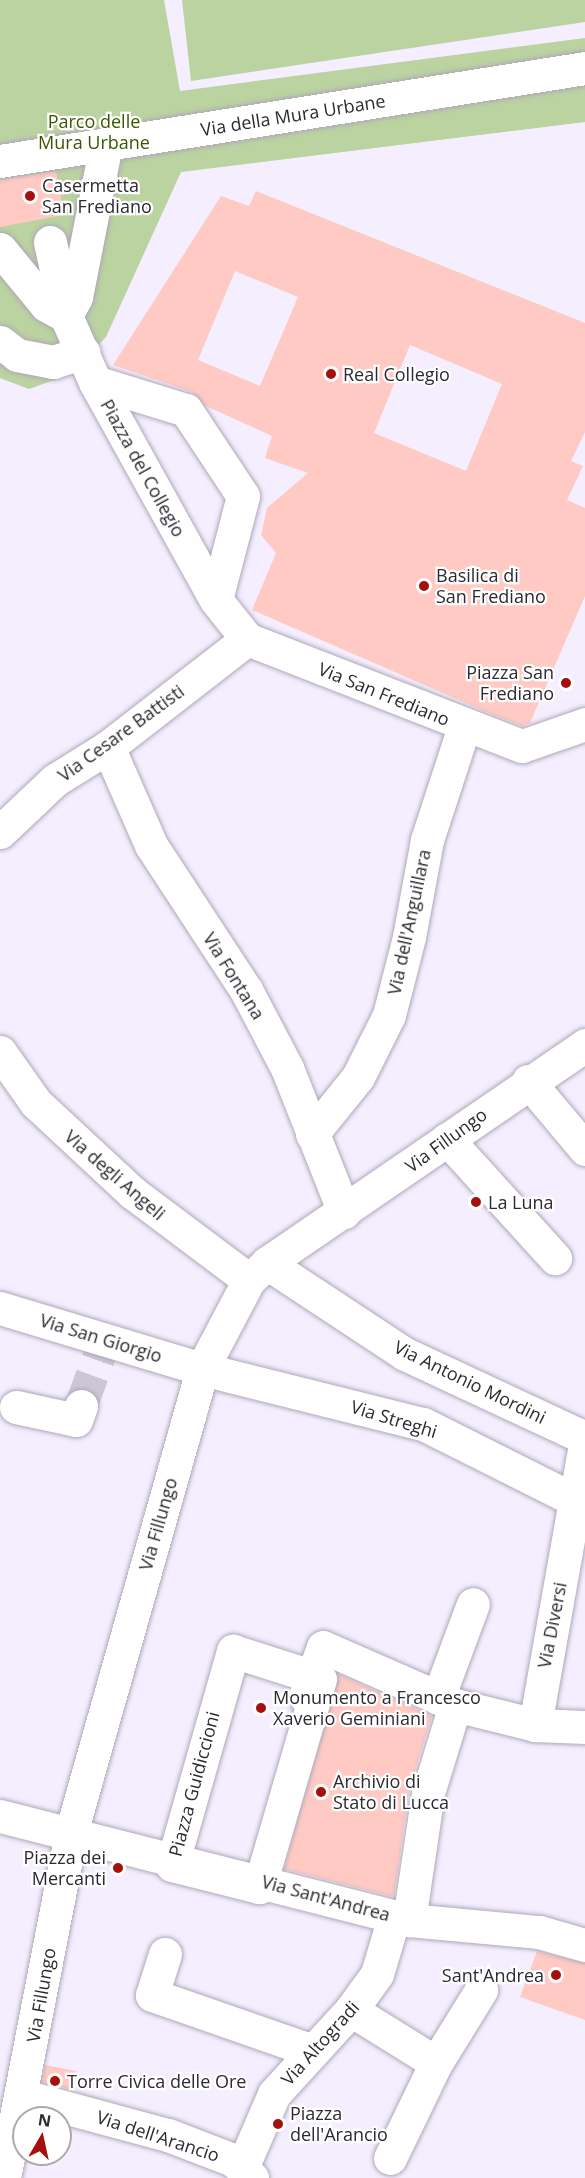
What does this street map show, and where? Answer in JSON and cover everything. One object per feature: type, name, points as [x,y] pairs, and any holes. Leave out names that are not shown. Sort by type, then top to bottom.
[{"type":"street","name":"Via della Mura Urbane","points":[[0,161],[585,68]]},
{"type":"street","points":[[66,316],[76,297],[106,144]]},
{"type":"street","points":[[50,242],[66,316],[95,382]]},
{"type":"street","points":[[0,249],[46,305],[66,316]]},
{"type":"street","points":[[0,342],[17,355],[53,362],[82,352]]},
{"type":"street","name":"Piazza del Collegio","points":[[95,382],[216,600],[247,639]]},
{"type":"street","name":"Piazza del Collegio","points":[[95,382],[186,410],[243,496],[216,600]]},
{"type":"street","name":"Via San Frediano","points":[[247,639],[464,727],[522,746],[585,724]]},
{"type":"street","name":"Via Cesare Battisti","points":[[0,832],[55,780],[108,747],[247,639]]},
{"type":"street","name":"Via dell'Anguillara","points":[[312,1134],[358,1077],[389,1014],[410,937],[427,840],[464,727]]},
{"type":"street","name":"Via Fontana","points":[[108,747],[151,845],[246,990],[287,1068],[344,1212]]},
{"type":"street","name":"Via Fillungo","points":[[4,2178],[8,2124],[23,2096],[71,1833],[202,1369],[258,1271],[528,1081],[585,1045]]},
{"type":"street","name":"Via degli Angeli","points":[[0,1052],[36,1102],[132,1193],[258,1271]]},
{"type":"street","points":[[528,1081],[585,1149]]},
{"type":"street","points":[[447,1139],[555,1258]]},
{"type":"street","name":"Via Antonio Mordini","points":[[258,1271],[405,1354],[585,1438]]},
{"type":"street","name":"Via San Giorgio","points":[[0,1308],[104,1343],[202,1369]]},
{"type":"street","name":"Via Streghi","points":[[202,1369],[423,1424],[575,1500]]},
{"type":"street","points":[[16,1407],[76,1420],[81,1406]]},
{"type":"street","name":"Via Diversi","points":[[535,1725],[576,1557],[575,1500],[585,1445]]},
{"type":"street","points":[[402,1919],[447,1701],[473,1604]]},
{"type":"street","points":[[254,1879],[320,1679],[311,1676],[323,1647],[447,1701],[535,1725],[585,1727]]},
{"type":"street","name":"Piazza Guidiccioni","points":[[254,1879],[259,1887],[172,1865],[172,1859],[233,1651],[311,1676]]},
{"type":"street","points":[[0,1816],[172,1859]]},
{"type":"street","name":"Via Sant'Andrea","points":[[254,1879],[402,1919],[539,1932],[585,1945]]},
{"type":"street","name":"Via Altogradi","points":[[247,2173],[274,2094],[351,2010],[377,1974],[402,1919]]},
{"type":"street","points":[[165,1954],[152,1995],[313,2051]]},
{"type":"street","points":[[390,2158],[436,2063],[481,1990]]},
{"type":"street","points":[[351,2010],[436,2063]]},
{"type":"street","name":"Via dell'Arancio","points":[[23,2096],[157,2132],[233,2160],[247,2173]]},
{"type":"green space","name":"Parco delle Mura Urbane","points":[[0,0],[164,0],[180,91],[585,38],[585,122],[181,172],[106,337],[71,374],[29,389],[0,378]]},
{"type":"green space","points":[[182,0],[585,0],[585,22],[191,81]]},
{"type":"building","name":"Casermetta San Frediano","points":[[56,171],[64,215],[0,227],[0,179]]},
{"type":"building","points":[[256,191],[585,323],[585,432],[571,461],[583,466],[567,500],[585,508],[585,596],[530,723],[522,726],[491,714],[252,610],[276,553],[261,535],[267,508],[308,473],[265,458],[272,436],[206,406],[192,392],[113,365],[221,196],[249,206]],"holes":[[[235,271],[298,297],[260,386],[198,360]],[[410,345],[502,384],[466,471],[374,433]]]},
{"type":"building","points":[[338,1674],[432,1716],[409,1790],[394,1897],[284,1869]]},
{"type":"building","name":"Sant'Andrea","points":[[537,1951],[585,1963],[585,2020],[520,1997]]},
{"type":"building","points":[[45,2065],[76,2071],[72,2090],[42,2082]]},
{"type":"tunnel","points":[[81,1406],[102,1348]]},
{"type":"place","name":"Casermetta San Frediano","points":[[30,196]]},
{"type":"place","name":"Real Collegio","points":[[331,374]]},
{"type":"place","name":"Basilica di San Frediano","points":[[424,586]]},
{"type":"place","name":"Piazza San Frediano","points":[[566,683]]},
{"type":"place","name":"La Luna","points":[[476,1202]]},
{"type":"place","name":"Monumento a Francesco Xaverio Geminiani","points":[[261,1708]]},
{"type":"place","name":"Archivio di Stato di Lucca","points":[[321,1792]]},
{"type":"place","name":"Piazza dei Mercanti","points":[[118,1868]]},
{"type":"place","name":"Sant'Andrea","points":[[556,1975]]},
{"type":"place","name":"Torre Civica delle Ore","points":[[55,2081]]},
{"type":"place","name":"Piazza dell'Arancio","points":[[278,2124]]}]
